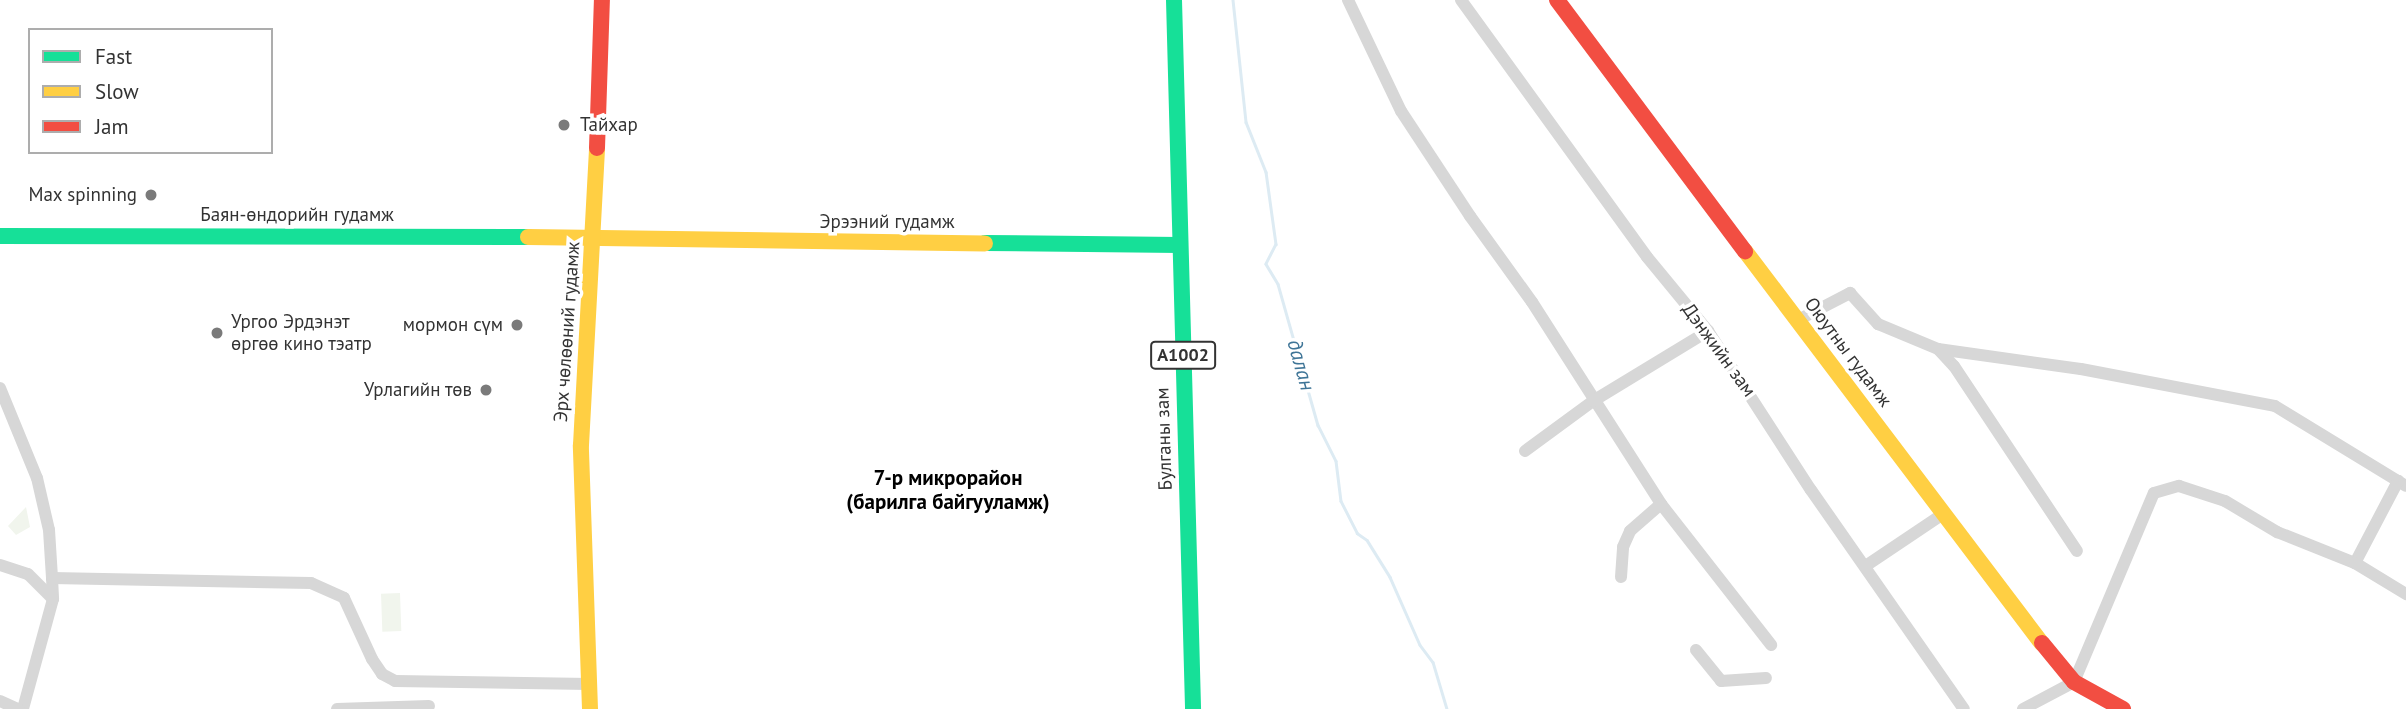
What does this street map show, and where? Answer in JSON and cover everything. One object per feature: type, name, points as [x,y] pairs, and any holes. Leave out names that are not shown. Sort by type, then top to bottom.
[{"type":"main road","name":"Эрх чөлөөний гудамж","points":[[590,709],[581,445],[583,351],[594,240],[602,0]]},
{"type":"main road","name":"Булганы зам","points":[[1174,0],[1193,709]]},
{"type":"main road","name":"Оюутны гудамж","points":[[1557,0],[1943,514],[2074,682],[2123,709]]},
{"type":"main road","name":"Баян-өндорийн гудамж","points":[[0,236],[367,235],[594,240]]},
{"type":"main road","name":"Эрээний гудамж","points":[[594,240],[1180,245]]},
{"type":"street","points":[[1348,0],[1401,110],[1532,302],[1661,504],[1771,645]]},
{"type":"street","name":"Дэнжийн зам","points":[[1461,0],[1647,257],[1708,331],[1811,490],[1867,565],[1964,709]]},
{"type":"street","points":[[1798,320],[1850,293],[1878,324],[1938,349],[2081,369],[2275,407],[2402,484],[2355,563]]},
{"type":"street","points":[[1525,451],[1593,401],[1708,331]]},
{"type":"street","points":[[1938,349],[1954,366],[2077,551]]},
{"type":"street","points":[[0,388],[37,478],[48,530],[53,598],[21,709],[0,701]]},
{"type":"street","points":[[2023,709],[2074,682],[2154,493],[2179,486],[2225,501],[2277,532],[2355,563],[2406,594]]},
{"type":"street","points":[[1621,577],[1623,547],[1630,531],[1661,504]]},
{"type":"street","points":[[1867,565],[1943,514]]},
{"type":"street","points":[[0,565],[29,574],[53,598]]},
{"type":"street","points":[[52,578],[286,581],[327,587],[344,598],[382,674],[408,683],[590,684]]},
{"type":"street","points":[[1696,650],[1721,681],[1766,678]]},
{"type":"street","points":[[337,709],[429,707],[444,683]]},
{"type":"shaded area","points":[[26,507],[30,527],[16,535],[8,526]]},
{"type":"shaded area","points":[[400,593],[401,631],[382,632],[381,594]]},
{"type":"waterway","name":"далан","points":[[1233,0],[1246,122],[1266,172],[1276,244],[1266,264],[1278,284],[1318,425],[1336,461],[1341,501],[1357,533],[1367,540],[1390,577],[1420,645],[1433,662],[1447,709]]},
{"type":"traffic: fast","points":[[1174,0],[1193,709]]},
{"type":"traffic: fast","points":[[0,236],[528,237]]},
{"type":"traffic: fast","points":[[985,243],[1180,245]]},
{"type":"traffic: slow","points":[[590,709],[581,445],[597,148]]},
{"type":"traffic: slow","points":[[528,237],[985,243]]},
{"type":"traffic: slow","points":[[1745,251],[2042,643]]},
{"type":"traffic: jam","points":[[597,148],[602,0]]},
{"type":"traffic: jam","points":[[1557,0],[1745,251]]},
{"type":"traffic: jam","points":[[2042,643],[2074,682],[2123,709]]},
{"type":"place","name":"Тайхар","points":[[564,125]]},
{"type":"place","name":"Max spinning","points":[[151,195]]},
{"type":"place","name":"мормон сүм","points":[[517,325]]},
{"type":"place","name":"Ургоо Эрдэнэт өргөө кино тэатр","points":[[217,333]]},
{"type":"place","name":"Урлагийн төв","points":[[486,390]]},
{"type":"district","name":"7-р микрорайон (барилга байгууламж)","points":[[948,490]]}]
